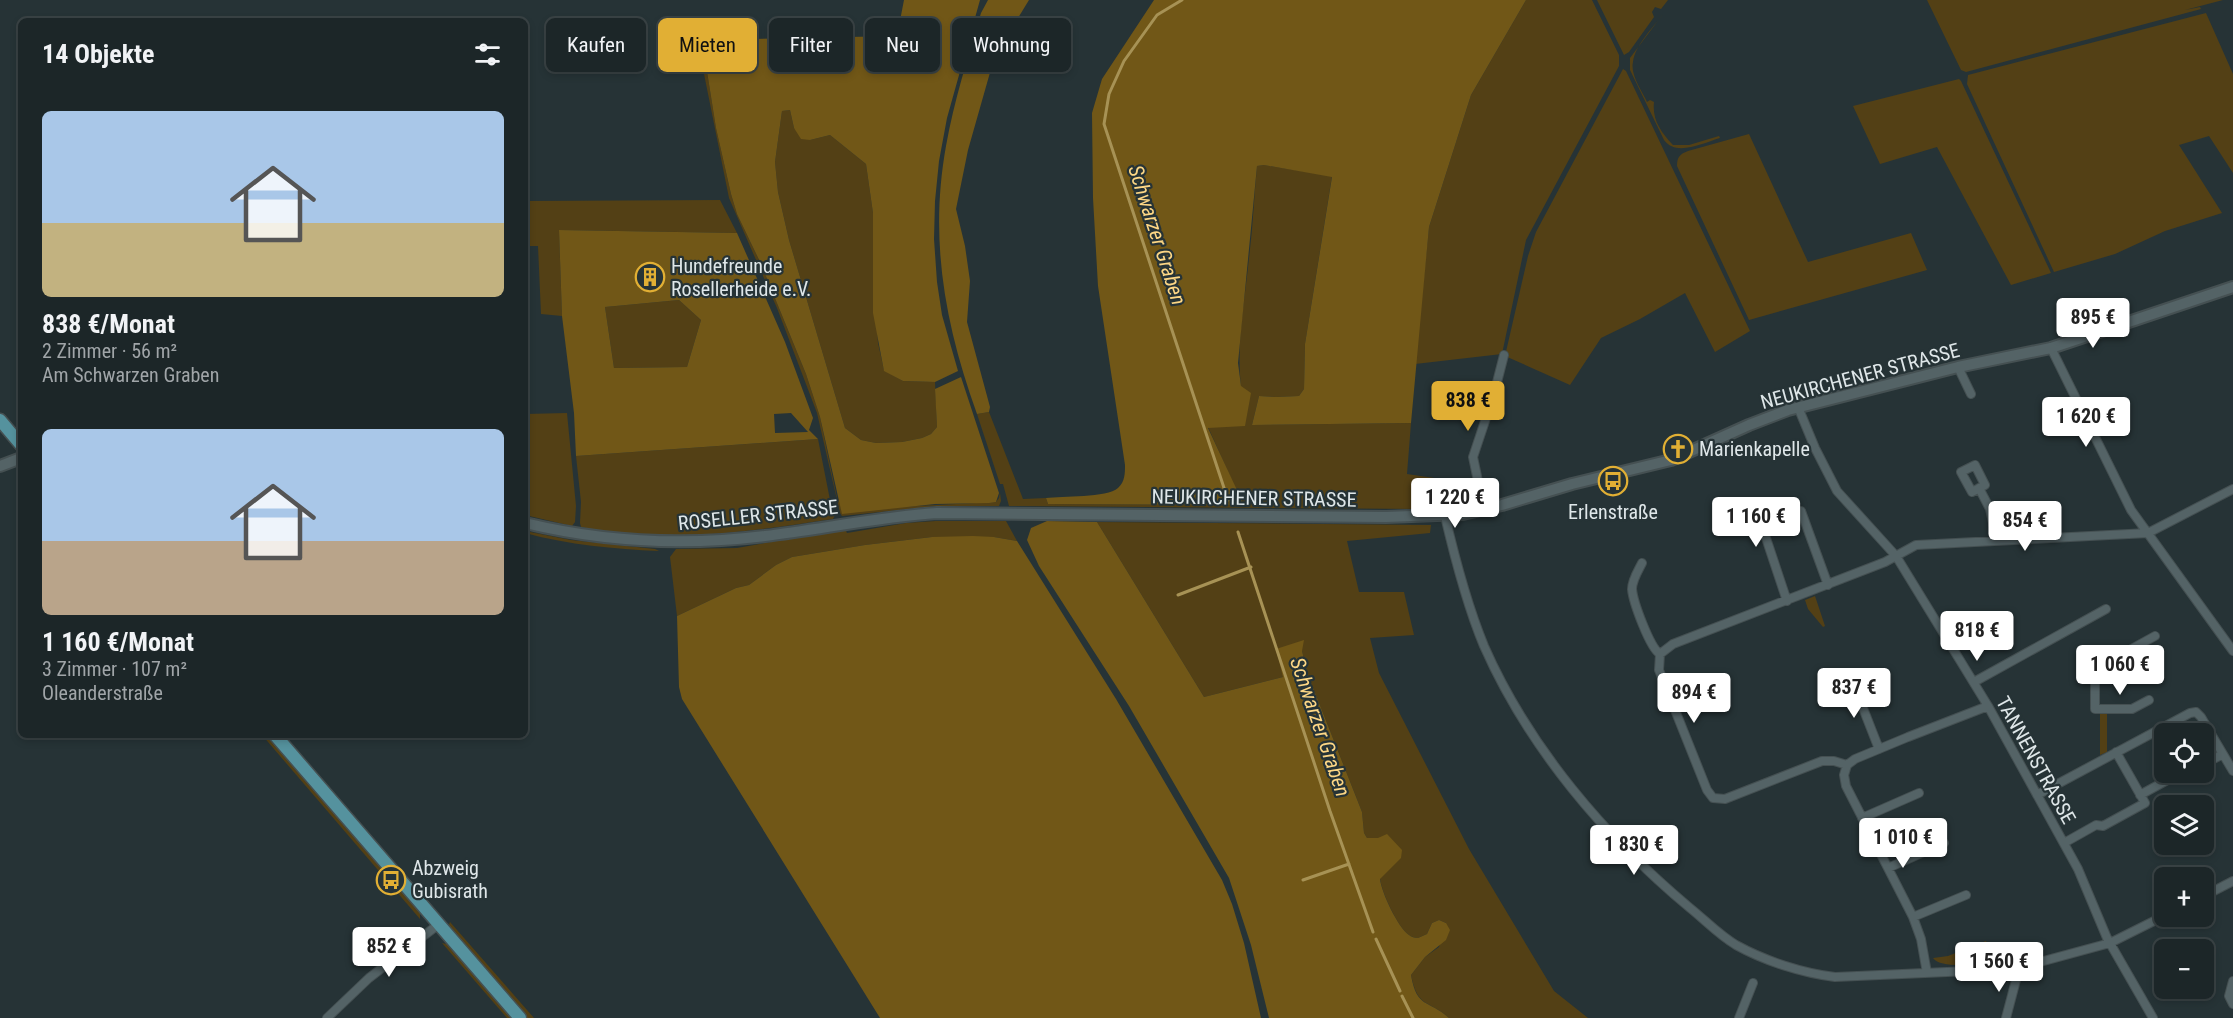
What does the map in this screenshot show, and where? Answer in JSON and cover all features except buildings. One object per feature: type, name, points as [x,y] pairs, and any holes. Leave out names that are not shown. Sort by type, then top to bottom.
[{"type":"main road","points":[[0,420],[18,441]]},
{"type":"main road","points":[[278,738],[520,1018]]},
{"type":"street","name":"NEUKIRCHENER STRASSE","points":[[924,514],[1364,517],[1445,516],[1484,510],[1572,484],[1671,460],[1770,416],[1798,407],[1958,367],[2051,348],[2233,287]]},
{"type":"street","points":[[2051,348],[2131,510],[2233,651]]},
{"type":"street","points":[[1484,510],[1473,457],[1504,355]]},
{"type":"street","points":[[1958,367],[1971,394]]},
{"type":"street","name":"TANNENSTRASSE","points":[[1798,407],[1815,448],[1837,491],[1896,556],[1988,706],[2078,869],[2110,943],[2152,1018]]},
{"type":"street","points":[[0,466],[18,459]]},
{"type":"street","points":[[1979,488],[1990,509],[1997,541]]},
{"type":"street","points":[[1642,563],[1634,580],[1633,593],[1655,651],[1662,652],[1673,644],[1885,562],[1909,547],[1920,544],[2148,533],[2233,489]]},
{"type":"street","points":[[1801,511],[1828,585]]},
{"type":"street","name":"ROSELLER STRASSE","points":[[528,524],[605,538],[690,542],[766,536],[924,514]]},
{"type":"street","points":[[1445,516],[1475,622],[1509,696],[1559,772],[1590,810],[1652,876],[1735,944],[1778,962],[1818,975],[1835,977],[2014,969],[2110,943],[2154,921]]},
{"type":"street","points":[[1764,527],[1787,601]]},
{"type":"street","points":[[1974,682],[2106,609]]},
{"type":"street","points":[[2149,700],[2132,709],[2095,709],[2095,671],[2155,636]]},
{"type":"street","points":[[1662,652],[1659,670],[1707,790],[1713,798],[1725,799],[1822,761],[1834,761],[1847,765]]},
{"type":"street","points":[[1852,680],[1879,749]]},
{"type":"street","points":[[1927,973],[1921,939],[1913,917],[1844,781],[1847,765],[1855,759],[1988,706]]},
{"type":"street","points":[[2037,795],[2190,713],[2196,712],[2233,771]]},
{"type":"street","points":[[2064,843],[2096,825],[2103,826],[2145,803],[2116,752]]},
{"type":"street","points":[[2214,759],[2223,754]]},
{"type":"street","points":[[2140,795],[2162,783]]},
{"type":"street","points":[[1862,818],[1919,793]]},
{"type":"street","points":[[1888,868],[1944,843]]},
{"type":"street","points":[[2214,891],[2233,881]]},
{"type":"street","points":[[1913,917],[1966,895]]},
{"type":"street","points":[[327,1018],[360,985],[439,924]]},
{"type":"street","points":[[2006,1018],[2016,980],[2014,969]]},
{"type":"street","points":[[2233,981],[2229,996],[2233,1004]]},
{"type":"street","points":[[1739,1018],[1754,983]]},
{"type":"shaded area","points":[[904,0],[980,0],[975,18],[952,18],[952,72],[960,72],[947,118],[935,201],[934,239],[937,282],[942,315],[958,371],[935,382],[903,381],[884,371],[873,313],[873,213],[866,164],[830,135],[810,140],[801,139],[794,128],[790,110],[782,111],[775,162],[778,192],[789,240],[845,428],[861,440],[876,443],[902,442],[922,438],[931,434],[937,427],[935,389],[961,377],[999,493],[996,502],[989,503],[935,504],[842,514],[820,417],[806,374],[761,264],[737,214],[716,128],[707,72],[757,72],[757,39],[769,39],[769,72],[853,72],[853,37],[865,37],[865,72],[940,72],[940,18],[900,18]]},
{"type":"shaded area","points":[[988,0],[1029,0],[1018,18],[980,18]]},
{"type":"shaded area","points":[[1154,0],[1526,0],[1471,95],[1429,227],[1411,423],[1252,425],[1259,396],[1299,396],[1304,389],[1305,344],[1332,177],[1264,165],[1257,166],[1238,363],[1241,386],[1251,393],[1245,426],[1208,428],[1244,505],[1048,504],[1046,498],[1104,494],[1118,488],[1124,477],[1125,465],[1098,286],[1093,198],[1092,113],[1102,79]]},
{"type":"shaded area","points":[[1526,0],[1592,0],[1619,55],[1619,66],[1526,240],[1502,354],[1415,364],[1429,227],[1471,95]]},
{"type":"shaded area","points":[[1597,0],[1668,0],[1661,9],[1655,7],[1652,12],[1654,17],[1629,52],[1624,55]]},
{"type":"shaded area","points":[[1927,0],[2223,0],[2185,10],[2200,7],[2201,9],[1966,72],[1961,70]]},
{"type":"shaded area","points":[[2206,13],[2233,74],[2233,173],[2209,136],[2179,145],[2222,213],[2165,231],[2115,254],[2054,272],[1967,84],[1968,75]]},
{"type":"shaded area","points":[[1639,46],[1633,62],[1635,77],[1647,102],[1650,100],[1654,102],[1656,120],[1673,145],[1689,145],[1719,136],[1720,138],[1683,148],[1675,148],[1664,140],[1630,70],[1630,58]]},
{"type":"shaded area","points":[[1623,69],[1626,71],[1750,331],[1715,352],[1685,293],[1601,338],[1570,385],[1505,356],[1528,256],[1536,232]]},
{"type":"shaded area","points":[[704,72],[707,72],[716,128],[737,214],[761,264],[806,374],[820,417],[837,498],[896,507],[996,502],[1000,493],[999,506],[937,506],[842,516],[840,513],[817,413],[777,308],[729,198]]},
{"type":"shaded area","points":[[964,72],[990,72],[968,150],[956,209],[970,281],[967,322],[990,407],[989,412],[977,414],[956,348],[943,282],[940,249],[941,181],[953,112]]},
{"type":"shaded area","points":[[1959,79],[2051,273],[2011,285],[1937,147],[1880,164],[1853,106]]},
{"type":"shaded area","points":[[790,110],[794,128],[810,140],[830,135],[866,164],[873,213],[873,272],[878,343],[884,370],[903,381],[935,382],[937,427],[931,434],[922,438],[902,442],[876,443],[861,440],[845,428],[789,240],[778,192],[775,162],[782,111]]},
{"type":"shaded area","points":[[1749,134],[1808,262],[1911,233],[1927,270],[1749,320],[1677,166],[1678,158],[1685,152]]},
{"type":"shaded area","points":[[1264,165],[1332,176],[1305,344],[1304,389],[1299,396],[1259,396],[1252,425],[1411,423],[1407,474],[1475,484],[1477,492],[1475,505],[1425,509],[1009,506],[977,414],[989,412],[1023,499],[1046,498],[1048,504],[1243,505],[1208,427],[1241,386],[1240,338],[1252,235],[1257,166]]},
{"type":"shaded area","points":[[720,200],[737,233],[559,230],[562,316],[541,314],[538,246],[528,246],[528,201]]},
{"type":"shaded area","points":[[559,230],[737,233],[785,342],[813,418],[809,430],[818,439],[576,456],[574,413],[562,316]],"holes":[[[679,300],[701,320],[687,367],[614,368],[605,307]],[[791,413],[808,432],[775,433],[774,414]]]},
{"type":"shaded area","points":[[679,300],[701,320],[687,367],[614,368],[605,307]]},
{"type":"shaded area","points":[[567,413],[576,506],[575,522],[572,526],[528,516],[528,414]]},
{"type":"shaded area","points":[[818,439],[833,515],[835,515],[833,519],[739,532],[675,536],[612,532],[581,527],[576,456]]},
{"type":"shaded area","points":[[1006,521],[1017,541],[994,537],[932,537],[792,557],[776,565],[749,585],[736,588],[677,616],[670,557],[676,549],[737,548],[845,529],[847,533],[906,523]]},
{"type":"shaded area","points":[[1047,521],[1097,522],[1204,697],[1283,677],[1276,649],[1304,640],[1302,651],[1308,675],[1362,812],[1364,833],[1367,838],[1378,838],[1387,834],[1402,850],[1401,858],[1380,879],[1391,909],[1400,925],[1412,937],[1418,938],[1427,934],[1432,923],[1439,920],[1446,923],[1450,930],[1446,940],[1425,957],[1411,975],[1413,986],[1420,999],[1449,1018],[1269,1018],[1251,945],[1229,878],[1129,706],[1039,566],[1027,540],[1031,528]]},
{"type":"shaded area","points":[[1097,522],[1431,525],[1430,533],[1347,541],[1359,592],[1404,592],[1414,635],[1370,638],[1379,673],[1469,849],[1554,991],[1588,1018],[1449,1018],[1421,999],[1411,975],[1425,957],[1439,947],[1446,923],[1439,920],[1432,923],[1427,934],[1417,938],[1405,931],[1395,917],[1381,884],[1380,878],[1386,871],[1378,838],[1367,838],[1364,833],[1362,812],[1308,675],[1302,651],[1283,677],[1204,697]]},
{"type":"shaded area","points":[[528,532],[571,540],[659,551],[608,548],[528,534]]},
{"type":"shaded area","points":[[973,536],[1017,541],[1116,699],[1222,880],[1244,943],[1261,1018],[880,1018],[682,699],[679,687],[677,616],[736,588],[749,585],[776,565],[792,557],[932,537]]},
{"type":"shaded area","points":[[1815,596],[1825,626],[1823,627],[1808,609],[1805,600]]},
{"type":"shaded area","points":[[2100,712],[2107,712],[2107,752],[2100,755]]},
{"type":"shaded area","points":[[265,738],[273,738],[420,911],[420,919]]},
{"type":"shaded area","points":[[450,922],[534,1018],[525,1018],[448,927]]},
{"type":"shaded area","points":[[1986,941],[1990,950],[1985,952],[1987,957],[1992,955],[1995,963],[1953,965],[1938,962],[1933,958],[1948,956]]},
{"type":"shaded area","points":[[442,943],[451,945],[514,1018],[507,1018]]},
{"type":"waterway","name":"Schwarzer Graben","points":[[1182,0],[1157,15],[1124,61],[1109,94],[1104,124],[1228,500]]},
{"type":"waterway","name":"Schwarzer Graben","points":[[1238,532],[1330,811],[1373,932]]},
{"type":"waterway","points":[[1178,595],[1251,567]]},
{"type":"waterway","points":[[1303,880],[1349,864]]},
{"type":"waterway","name":"Schwarzer Graben","points":[[1376,939],[1400,991]]},
{"type":"waterway","name":"Schwarzer Graben","points":[[1402,996],[1413,1018]]},
{"type":"place","name":"Hundefreunde Rosellerheide e.V.","points":[[650,277]]},
{"type":"place","name":"Marienkapelle","points":[[1678,449]]},
{"type":"place","name":"Erlenstraße","points":[[1613,481]]},
{"type":"place","name":"Abzweig Gubisrath","points":[[391,880]]}]
